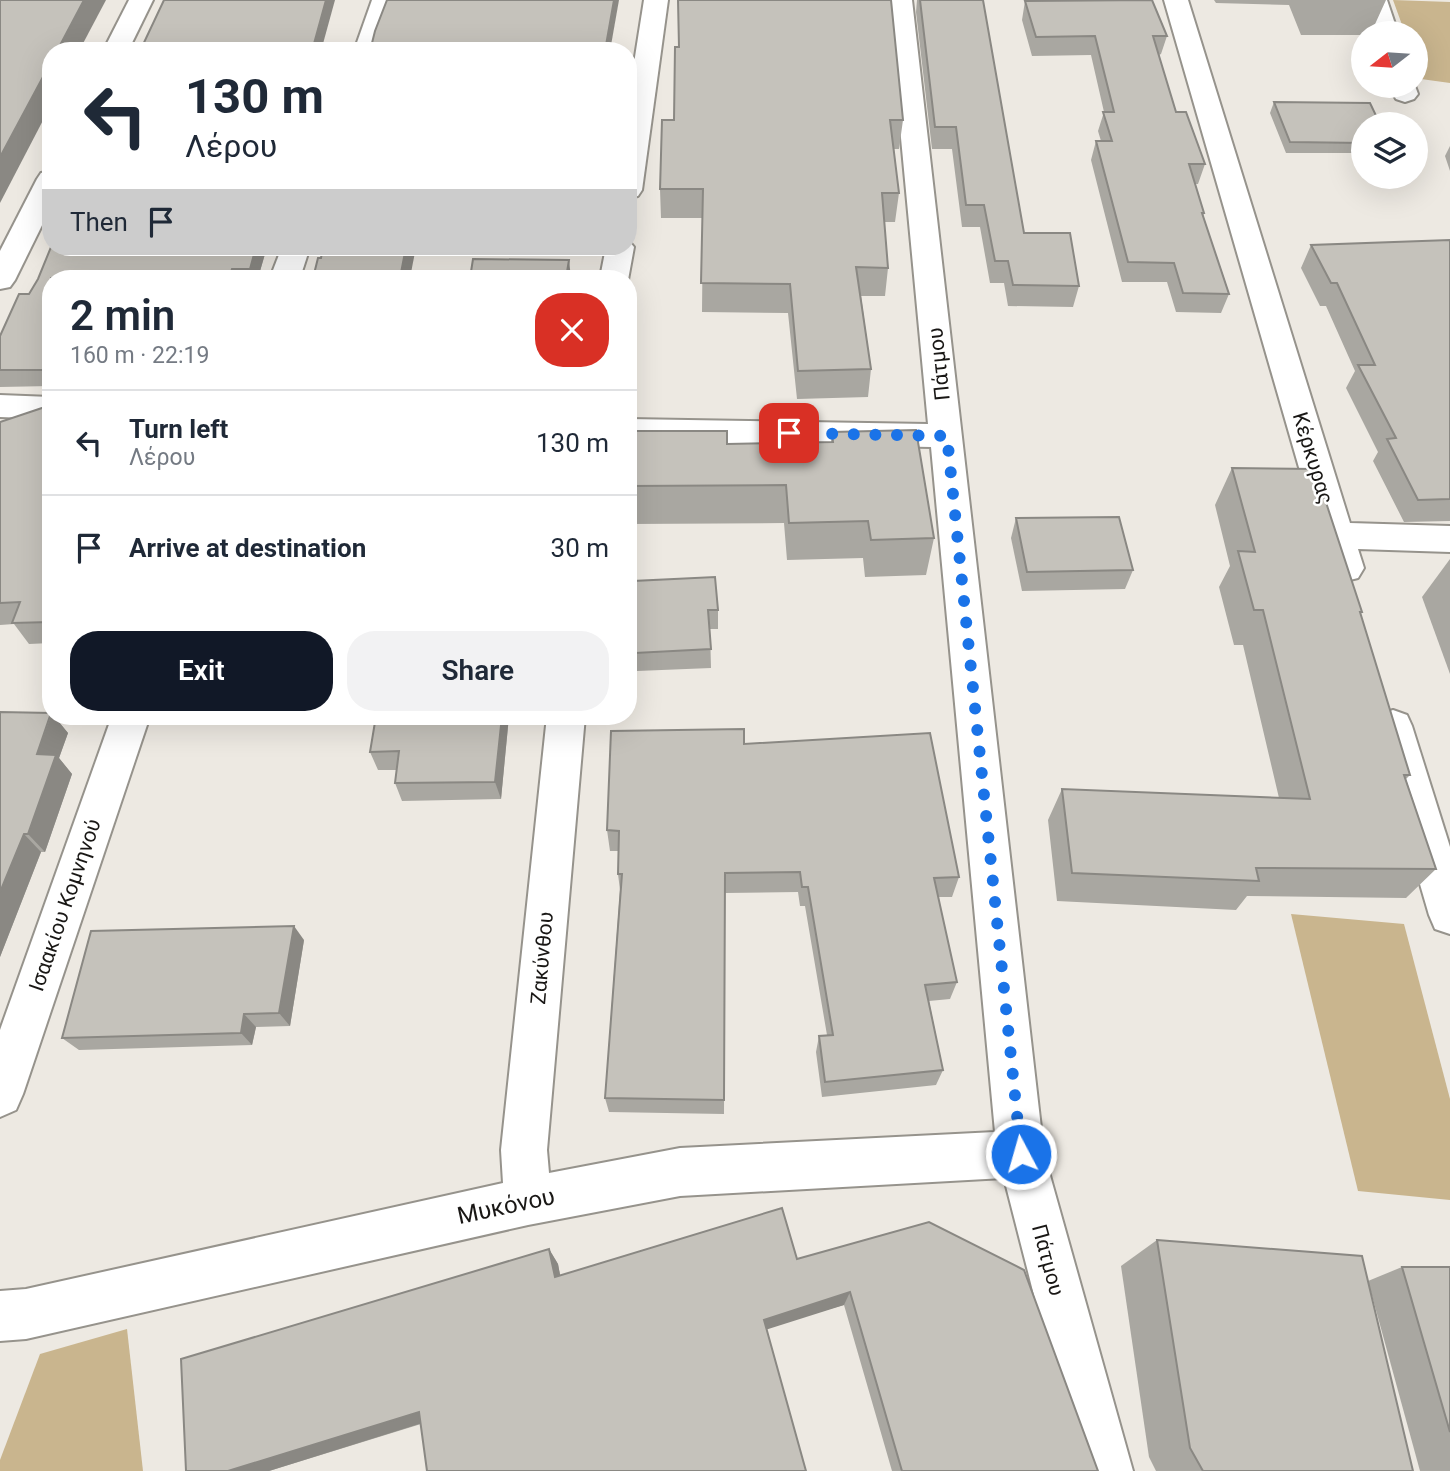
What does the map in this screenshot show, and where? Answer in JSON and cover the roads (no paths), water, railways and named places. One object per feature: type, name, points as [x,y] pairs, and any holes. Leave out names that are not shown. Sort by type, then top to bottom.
[{"type":"street","points":[[120,42],[141,0]]},
{"type":"street","points":[[369,42],[384,0]]},
{"type":"street","points":[[637,129],[656,0]]},
{"type":"street","name":"Πάτμου","points":[[900,0],[1021,1154],[1106,1471]]},
{"type":"street","name":"Κέρκυρας","points":[[1177,0],[1356,600]]},
{"type":"street","points":[[1375,0],[1382,21]]},
{"type":"street","points":[[0,280],[42,197]]},
{"type":"street","points":[[0,407],[42,408]]},
{"type":"street","points":[[637,430],[947,436]]},
{"type":"street","points":[[1336,535],[1450,539]]},
{"type":"street","points":[[1383,692],[1440,850],[1450,915]]},
{"type":"street","name":"Ισαακίου Κομνηνού","points":[[0,1094],[128,725]]},
{"type":"street","name":"Ζακύνθου","points":[[528,1201],[524,1150],[565,725]]},
{"type":"street","name":"Μυκόνου","points":[[0,1316],[26,1314],[528,1201],[680,1172],[1021,1154]]}]
